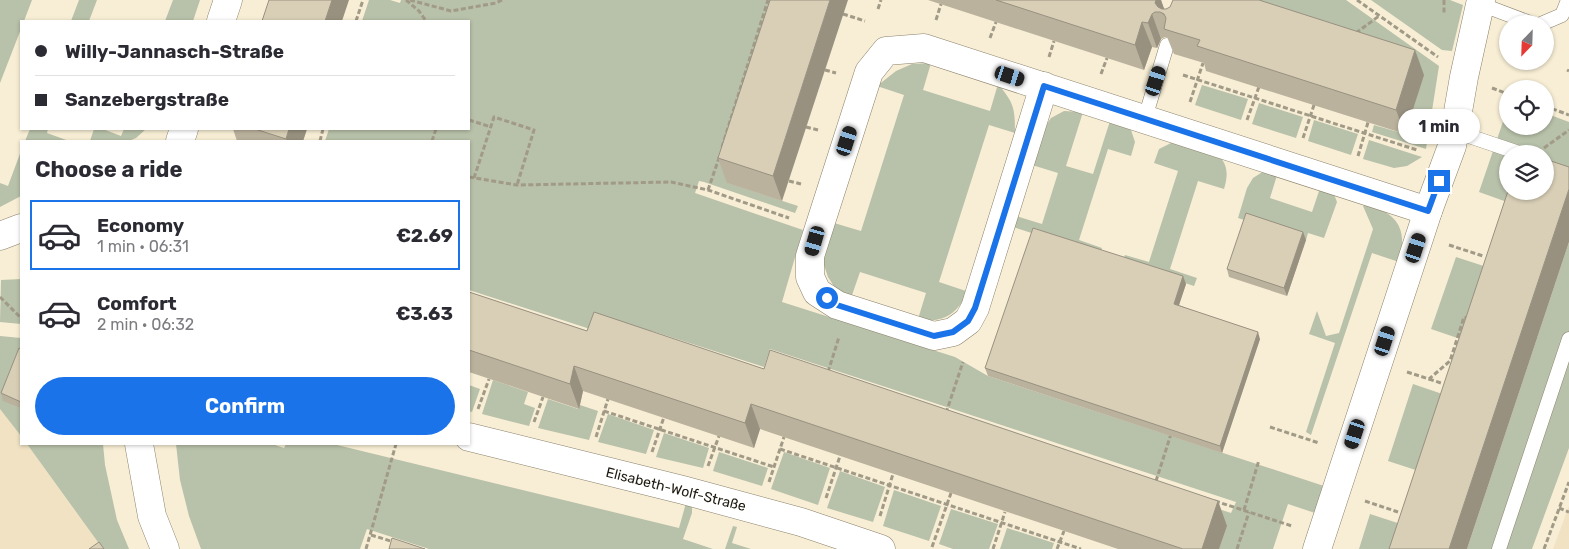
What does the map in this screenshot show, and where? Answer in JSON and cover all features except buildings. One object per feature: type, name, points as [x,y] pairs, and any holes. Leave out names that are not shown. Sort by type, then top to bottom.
[{"type":"street","points":[[221,20],[228,0]]},
{"type":"street","points":[[1319,542],[1428,211],[1452,146],[1464,77],[1481,2]]},
{"type":"street","points":[[1046,74],[975,308],[968,321],[953,332],[934,336],[837,305],[817,292],[810,276],[810,256],[869,72],[886,51],[924,48],[1046,74],[1144,118],[1428,211]]},
{"type":"street","points":[[0,237],[20,228]]},
{"type":"street","points":[[0,237],[20,242]]},
{"type":"street","name":"Elisabeth-Wolf-Straße","points":[[472,427],[702,495],[801,522],[881,549]]},
{"type":"street","points":[[139,445],[152,516],[165,549]]},
{"type":"lane","points":[[1554,18],[1562,15],[1568,0]]},
{"type":"lane","points":[[1481,2],[1511,15]]},
{"type":"lane","points":[[1144,118],[1168,45]]},
{"type":"lane","points":[[1454,131],[1499,146]]},
{"type":"lane","points":[[1499,549],[1569,339]]},
{"type":"path","points":[[356,20],[363,0]]},
{"type":"path","points":[[408,0],[450,11],[496,3],[502,0]]},
{"type":"path","points":[[408,0],[425,20]]},
{"type":"path","points":[[708,190],[768,0]]},
{"type":"path","points":[[878,9],[881,0]]},
{"type":"path","points":[[1357,0],[1445,61]]},
{"type":"path","points":[[933,27],[941,4]]},
{"type":"path","points":[[843,14],[865,21]]},
{"type":"path","points":[[1355,34],[1379,16]]},
{"type":"path","points":[[988,44],[996,22]]},
{"type":"path","points":[[1046,74],[1054,41]]},
{"type":"path","points":[[1100,79],[1107,58]]},
{"type":"path","points":[[1188,107],[1203,63]]},
{"type":"path","points":[[1160,68],[1420,151]]},
{"type":"path","points":[[1246,126],[1260,82]]},
{"type":"path","points":[[1488,87],[1499,91]]},
{"type":"path","points":[[1301,144],[1316,100]]},
{"type":"path","points":[[1554,109],[1569,115]]},
{"type":"path","points":[[1356,161],[1370,117]]},
{"type":"path","points":[[474,178],[494,118],[534,130],[516,185]]},
{"type":"path","points":[[470,120],[491,127]]},
{"type":"path","points":[[1548,145],[1569,130]]},
{"type":"path","points":[[470,177],[516,185],[671,182],[708,190],[790,218]]},
{"type":"path","points":[[1448,245],[1483,256]]},
{"type":"path","points":[[0,297],[20,317]]},
{"type":"path","points":[[827,375],[848,308]]},
{"type":"path","points":[[1429,379],[1450,361],[1464,317],[1471,319]]},
{"type":"path","points":[[953,332],[964,360],[946,413],[955,416]]},
{"type":"path","points":[[1407,372],[1441,383]]},
{"type":"path","points":[[472,427],[489,379]]},
{"type":"path","points":[[534,422],[543,397]]},
{"type":"path","points":[[596,437],[608,399]]},
{"type":"path","points":[[604,411],[774,467]]},
{"type":"path","points":[[649,459],[664,417]]},
{"type":"path","points":[[1270,427],[1327,445]]},
{"type":"path","points":[[1147,478],[1156,481],[1171,434],[1165,432]]},
{"type":"path","points":[[705,475],[719,436]]},
{"type":"path","points":[[768,484],[784,437]]},
{"type":"path","points":[[366,549],[396,445]]},
{"type":"path","points":[[780,449],[1081,549]]},
{"type":"path","points":[[824,502],[840,456]]},
{"type":"path","points":[[1244,510],[1259,460]]},
{"type":"path","points":[[878,520],[894,474]]},
{"type":"path","points":[[1544,549],[1569,482]]},
{"type":"path","points":[[932,547],[951,493]]},
{"type":"path","points":[[1209,499],[1244,510],[1319,542]]},
{"type":"path","points":[[1364,501],[1398,512]]},
{"type":"path","points":[[1559,508],[1569,512]]},
{"type":"path","points":[[993,549],[1006,512]]},
{"type":"path","points":[[1237,549],[1249,512]]},
{"type":"path","points":[[1057,549],[1064,531]]},
{"type":"path","points":[[371,535],[400,544]]},
{"type":"shaded area","points":[[0,409],[20,435],[20,445],[28,445],[103,549],[0,549]]},
{"type":"shaded area","points":[[1569,506],[1569,549],[1553,549]]},
{"type":"green space","points":[[0,0],[32,0],[24,20],[20,20],[20,32],[0,83]]},
{"type":"green space","points":[[79,0],[97,0],[89,20],[71,20]]},
{"type":"green space","points":[[173,0],[200,0],[193,20],[165,20]]},
{"type":"green space","points":[[369,0],[390,0],[400,3],[401,0],[787,0],[728,183],[798,206],[795,213],[699,181],[695,193],[803,230],[782,302],[955,357],[988,376],[1324,486],[1315,513],[1288,504],[1273,549],[1219,549],[1227,526],[782,366],[1231,513],[1236,502],[770,349],[764,367],[652,331],[590,329],[470,290],[470,140],[325,140],[329,130],[470,130],[470,20],[362,20]]},
{"type":"green space","points":[[1200,0],[1346,0],[1439,66],[1426,149],[1372,132],[1374,125],[1405,134],[1423,75]]},
{"type":"green space","points":[[1371,0],[1450,0],[1463,5],[1452,51],[1442,50]]},
{"type":"green space","points":[[931,63],[923,90],[990,111],[998,84],[1012,106],[1015,117],[1015,133],[989,125],[939,282],[966,291],[962,303],[946,317],[924,320],[918,319],[926,293],[860,272],[851,298],[835,288],[828,277],[823,262],[834,223],[861,231],[904,95],[877,86],[896,71],[912,64]]},
{"type":"green space","points":[[1202,85],[1248,99],[1241,120],[1195,105]]},
{"type":"green space","points":[[1259,103],[1303,117],[1296,138],[1252,124]]},
{"type":"green space","points":[[1064,111],[1083,112],[1066,166],[1093,174],[1110,121],[1130,127],[1135,142],[1131,156],[1108,149],[1079,240],[1102,248],[1100,255],[1013,227],[1016,216],[1042,224],[1058,173],[1032,165],[1043,130],[1051,118]]},
{"type":"green space","points":[[1554,116],[1569,122],[1569,190],[1554,185],[1554,145],[1499,145],[1499,199],[1479,192],[1499,133],[1499,135],[1554,135]]},
{"type":"green space","points":[[1314,120],[1358,134],[1351,155],[1308,141]]},
{"type":"green space","points":[[30,130],[48,130],[47,133],[66,140],[25,140]]},
{"type":"green space","points":[[94,130],[106,130],[121,136],[124,130],[145,130],[131,140],[90,140]]},
{"type":"green space","points":[[1177,140],[1207,149],[1222,159],[1226,167],[1227,176],[1224,189],[1198,181],[1170,269],[1197,278],[1194,286],[1122,262],[1125,255],[1149,262],[1178,171],[1154,163],[1159,149]]},
{"type":"green space","points":[[1369,140],[1422,157],[1407,166],[1394,168],[1363,159]]},
{"type":"green space","points":[[20,154],[20,197],[0,207],[0,183],[8,186]]},
{"type":"green space","points":[[1264,171],[1278,172],[1270,198],[1312,212],[1321,185],[1332,189],[1337,202],[1324,238],[1308,233],[1306,240],[1238,218],[1247,188],[1253,178]]},
{"type":"green space","points":[[1501,200],[1523,200],[1521,207]]},
{"type":"green space","points":[[1367,204],[1386,213],[1398,224],[1402,240],[1399,262],[1372,253],[1311,435],[1306,432],[1335,343],[1309,334],[1317,311],[1326,336],[1339,333],[1373,229],[1363,206]]},
{"type":"green space","points":[[1569,242],[1569,448],[1532,549],[1467,549]]},
{"type":"green space","points":[[1456,257],[1499,271],[1475,344],[1431,329]]},
{"type":"green space","points":[[20,279],[20,324],[0,322],[1,280]]},
{"type":"green space","points":[[0,336],[20,338],[20,435],[0,409]]},
{"type":"green space","points":[[493,380],[528,392],[524,404],[535,408],[529,426],[482,414]]},
{"type":"green space","points":[[1413,384],[1457,399],[1431,475],[1388,461]]},
{"type":"green space","points":[[470,385],[480,389],[472,412],[470,411]]},
{"type":"green space","points":[[548,399],[578,409],[580,405],[598,411],[589,440],[538,428]]},
{"type":"green space","points":[[608,414],[654,430],[646,454],[598,442]]},
{"type":"green space","points":[[664,433],[709,448],[703,468],[656,457]]},
{"type":"green space","points":[[28,445],[103,445],[105,465],[117,520],[129,549],[103,549]]},
{"type":"green space","points":[[176,445],[275,445],[284,448],[286,445],[337,445],[679,528],[686,503],[692,505],[692,513],[683,539],[713,549],[429,549],[367,529],[360,549],[201,549],[189,516],[180,480]]},
{"type":"green space","points":[[719,452],[768,468],[762,486],[713,471]]},
{"type":"green space","points":[[784,452],[830,468],[818,505],[771,489]]},
{"type":"green space","points":[[840,471],[885,487],[873,522],[827,508]]},
{"type":"green space","points":[[894,490],[941,506],[929,541],[883,526]]},
{"type":"green space","points":[[951,509],[998,524],[989,549],[953,549],[939,544]]},
{"type":"green space","points":[[1370,514],[1413,528],[1407,549],[1359,549]]},
{"type":"green space","points":[[733,526],[737,527],[732,543],[751,549],[725,549]]},
{"type":"green space","points":[[1007,528],[1054,543],[1052,549],[1000,549]]},
{"type":"route","points":[[827,298],[837,305],[934,336],[953,332],[968,321],[975,308],[1044,86],[1428,211],[1439,181]]}]
